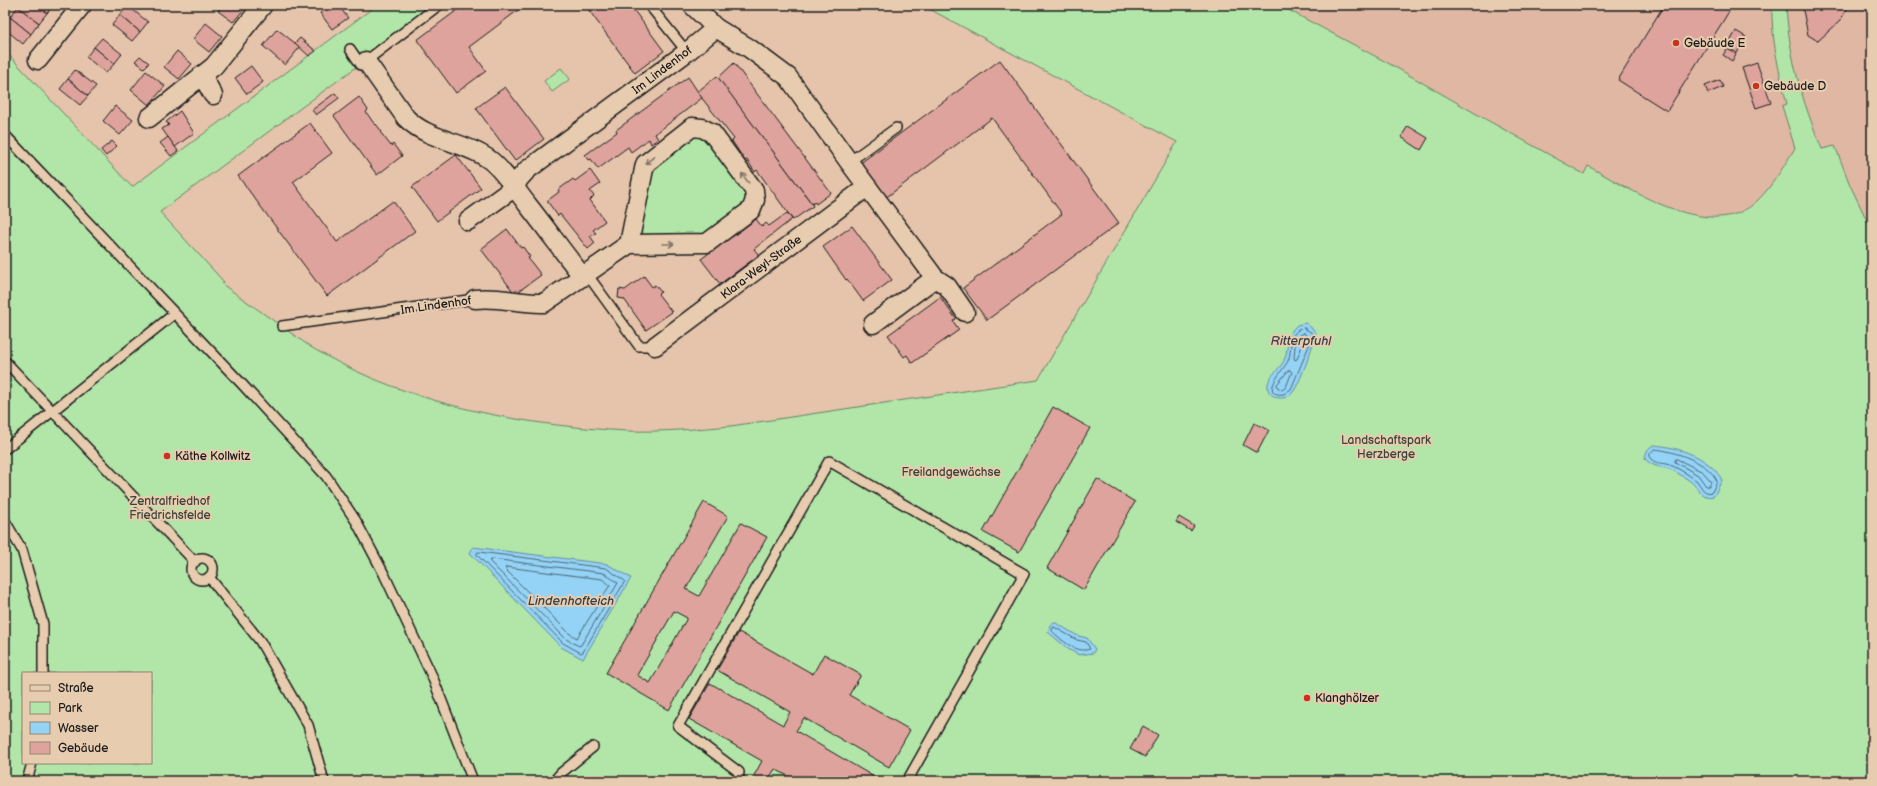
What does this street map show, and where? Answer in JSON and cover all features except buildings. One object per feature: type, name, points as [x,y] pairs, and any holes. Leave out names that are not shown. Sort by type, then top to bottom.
[{"type":"street","points":[[38,60],[82,5]]},
{"type":"street","points":[[149,118],[214,66],[263,5]]},
{"type":"street","points":[[692,5],[716,28],[749,48],[788,77],[935,278],[946,286],[965,312]]},
{"type":"street","name":"Im Lindenhof","points":[[468,221],[515,187],[527,170],[688,52],[716,28]]},
{"type":"street","points":[[364,63],[413,125],[424,132],[467,148],[490,160],[515,187],[585,276]]},
{"type":"street","points":[[202,75],[213,95]]},
{"type":"street","points":[[692,127],[702,128],[712,133],[754,190],[755,200],[751,210],[707,244],[629,244],[645,164],[692,127]]},
{"type":"street","name":"Klara-Weyl-Straße","points":[[655,346],[867,187]]},
{"type":"street","name":"Im Lindenhof","points":[[475,299],[510,299],[529,304],[544,303],[629,244]]},
{"type":"street","points":[[873,324],[935,278]]},
{"type":"lane","points":[[350,49],[364,63],[439,5]]},
{"type":"lane","points":[[649,5],[688,52]]},
{"type":"lane","points":[[849,162],[896,128]]},
{"type":"lane","points":[[5,135],[326,476],[356,521],[384,574],[432,676],[473,781]]},
{"type":"lane","points":[[585,276],[639,346],[655,346]]},
{"type":"lane","name":"Im Lindenhof","points":[[282,326],[475,299]]},
{"type":"lane","points":[[5,449],[174,314]]},
{"type":"lane","points":[[5,361],[53,410],[194,562]]},
{"type":"lane","points":[[738,781],[740,772],[678,726],[828,461],[1024,574],[906,781]]},
{"type":"lane","points":[[5,521],[22,550],[43,624],[43,672]]},
{"type":"lane","points":[[200,559],[210,562],[212,571],[209,577],[202,580],[193,575],[191,568],[194,562],[200,559]]},
{"type":"lane","points":[[209,577],[260,641],[297,706],[308,726],[324,781]]},
{"type":"lane","points":[[554,781],[560,773],[593,747]]},
{"type":"lane","points":[[27,781],[32,764]]},
{"type":"shaded area","points":[[1279,5],[1772,5],[1772,19],[1777,63],[1787,104],[1782,106],[1795,148],[1772,184],[1757,201],[1734,216],[1705,217],[1667,208],[1588,167],[1584,174],[1388,63]]},
{"type":"shaded area","points":[[1786,5],[1872,5],[1872,231],[1850,185],[1835,146],[1822,150],[1810,120],[1796,78],[1788,35]]},
{"type":"green space","name":"Landschaftspark Herzberge","points":[[377,5],[440,5],[160,212],[224,282],[222,284],[317,351],[356,371],[431,399],[470,410],[509,418],[549,424],[628,431],[680,430],[731,426],[1038,380],[1177,142],[922,5],[1279,5],[1388,63],[1584,174],[1588,166],[1627,188],[1673,209],[1696,215],[1719,217],[1740,212],[1758,200],[1773,182],[1795,148],[1782,106],[1787,104],[1778,67],[1772,18],[1772,5],[1786,5],[1793,61],[1808,114],[1822,149],[1835,146],[1850,185],[1872,231],[1872,781],[5,781],[5,51],[132,187]]},
{"type":"green space","points":[[561,68],[570,79],[552,92],[544,81]]},
{"type":"green space","points":[[701,133],[744,183],[748,202],[704,236],[646,239],[639,234],[653,160]]},
{"type":"water","name":"Ritterpfuhl","points":[[1306,323],[1316,332],[1303,372],[1296,387],[1290,395],[1281,398],[1273,396],[1268,389],[1269,380],[1285,358],[1288,340],[1293,329],[1297,325]]},
{"type":"water","points":[[1654,445],[1683,451],[1702,459],[1710,465],[1722,480],[1714,496],[1705,496],[1691,482],[1678,473],[1648,462],[1645,459],[1646,452]]},
{"type":"water","name":"Lindenhofteich","points":[[473,547],[607,564],[631,578],[583,659],[561,647],[470,553]]},
{"type":"water","points":[[1054,622],[1078,636],[1087,638],[1095,649],[1093,653],[1079,655],[1068,649],[1048,632],[1050,625]]},
{"type":"place","name":"Gebäude E","points":[[1676,43]]},
{"type":"place","name":"Gebäude D","points":[[1756,86]]},
{"type":"place","name":"Käthe Kollwitz","points":[[167,456]]},
{"type":"place","name":"Klanghölzer","points":[[1307,698]]},
{"type":"park label","name":"Freilandgewächse","points":[[951,472]]},
{"type":"park label","name":"Zentralfriedhof Friedrichsfelde","points":[[170,508]]}]
